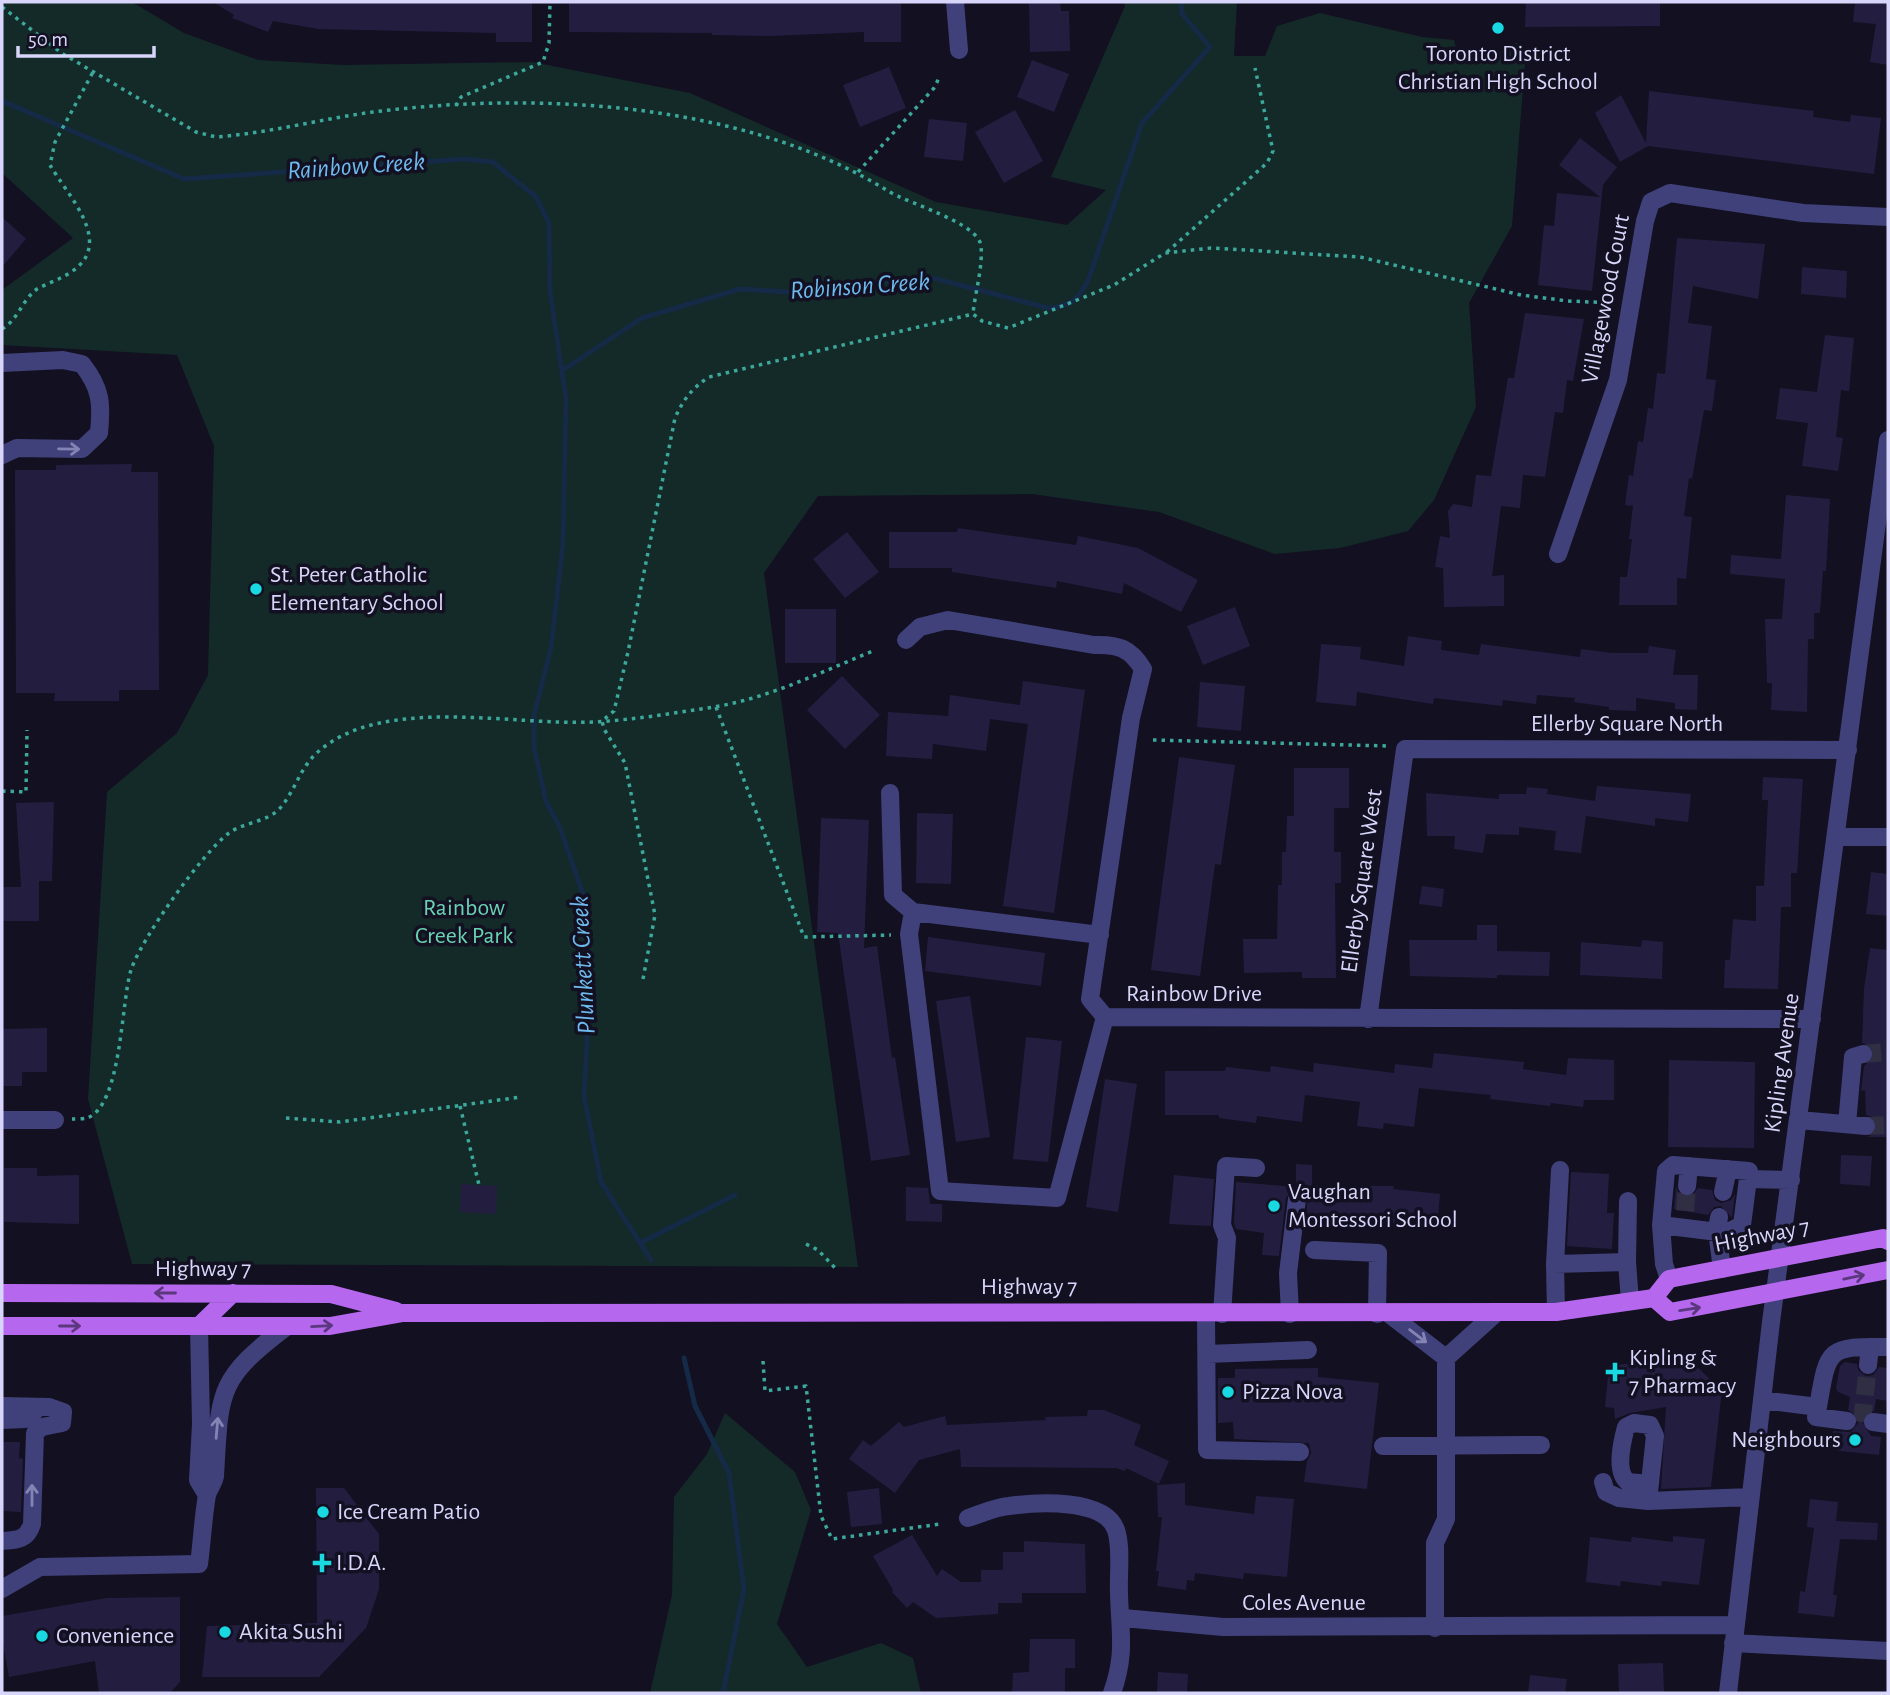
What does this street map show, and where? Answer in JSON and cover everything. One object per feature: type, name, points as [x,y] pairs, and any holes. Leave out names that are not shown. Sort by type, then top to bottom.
[{"type":"main road","name":"Highway 7","points":[[1669,1279],[1883,1238],[1888,1241]]},
{"type":"main road","name":"Highway 7","points":[[2,1326],[330,1326],[403,1313],[1496,1313],[1556,1311],[1654,1298],[1670,1312],[1888,1270]]},
{"type":"main road","points":[[1654,1298],[1669,1279]]},
{"type":"main road","name":"Highway 7","points":[[2,1293],[331,1294],[403,1313]]},
{"type":"main road","points":[[199,1326],[233,1293]]},
{"type":"street","points":[[955,2],[959,50]]},
{"type":"street","name":"Villagewood Court","points":[[1558,554],[1618,380],[1645,222],[1651,202],[1670,193],[1802,213],[1888,217]]},
{"type":"street","points":[[2,363],[63,360],[82,364],[97,382],[101,417],[99,433],[82,449],[17,448],[2,454]]},
{"type":"street","name":"Kipling Avenue","points":[[1728,1693],[1775,1293],[1848,750],[1884,508],[1888,440]]},
{"type":"street","name":"Rainbow Drive","points":[[906,640],[920,627],[948,620],[1127,649],[1143,669],[1142,684],[1131,718],[1090,999],[1105,1017],[1812,1019]]},
{"type":"street","name":"Ellerby Square North","points":[[1405,749],[1848,750]]},
{"type":"street","name":"Ellerby Square West","points":[[1368,1019],[1405,749]]},
{"type":"street","points":[[890,793],[893,895],[913,912],[1100,935]]},
{"type":"street","points":[[1837,837],[1888,837]]},
{"type":"street","points":[[913,912],[909,934],[940,1191],[1057,1198],[1105,1017]]},
{"type":"street","points":[[1847,1124],[1853,1057],[1863,1054]]},
{"type":"street","points":[[2,1120],[55,1120]]},
{"type":"street","points":[[1799,1120],[1866,1126]]},
{"type":"street","points":[[1661,1225],[1684,1219],[1718,1224],[1726,1233],[1742,1225],[1749,1171],[1673,1165],[1666,1171],[1661,1225],[1664,1264],[1669,1279]]},
{"type":"street","points":[[1256,1168],[1226,1166],[1222,1225],[1227,1238],[1207,1353],[1207,1450],[1300,1452]]},
{"type":"street","points":[[1687,1186],[1689,1166]]},
{"type":"street","points":[[1723,1192],[1728,1169]]},
{"type":"street","points":[[1556,1311],[1555,1264],[1560,1170]]},
{"type":"street","points":[[1748,1179],[1791,1180]]},
{"type":"street","points":[[1290,1314],[1288,1273],[1297,1199]]},
{"type":"street","points":[[1628,1201],[1627,1262],[1630,1301]]},
{"type":"street","points":[[1718,1224],[1722,1269]]},
{"type":"street","points":[[1314,1250],[1378,1252],[1383,1314],[1446,1358]]},
{"type":"street","points":[[1555,1264],[1627,1262]]},
{"type":"street","points":[[1436,1628],[1435,1543],[1446,1519],[1446,1358],[1496,1313]]},
{"type":"street","points":[[199,1326],[201,1424],[198,1480],[207,1495]]},
{"type":"street","points":[[2,1590],[40,1567],[199,1564],[207,1495],[215,1479],[218,1411],[222,1394],[241,1363],[286,1327]]},
{"type":"street","points":[[1847,1422],[1816,1417],[1826,1362],[1834,1352],[1850,1347],[1888,1347]]},
{"type":"street","points":[[1868,1365],[1870,1347]]},
{"type":"street","points":[[1207,1353],[1308,1350]]},
{"type":"street","points":[[1762,1400],[1818,1407]]},
{"type":"street","points":[[2,1406],[41,1407],[63,1412],[62,1423],[42,1427],[35,1433],[32,1524],[29,1534],[20,1540],[2,1541]]},
{"type":"street","points":[[2,1420],[25,1419],[41,1407]]},
{"type":"street","points":[[1383,1446],[1541,1445]]},
{"type":"street","points":[[1603,1482],[1606,1492],[1612,1496],[1649,1493],[1750,1497]]},
{"type":"street","points":[[968,1518],[1007,1506],[1084,1505],[1103,1513],[1117,1531],[1119,1601],[1123,1618],[1119,1670],[1112,1693]]},
{"type":"street","name":"Coles Avenue","points":[[1123,1618],[1223,1627],[1735,1625]]},
{"type":"street","points":[[1733,1643],[1888,1651]]},
{"type":"path","points":[[456,106],[461,97],[543,62],[549,43],[550,2]]},
{"type":"path","points":[[2,6],[63,54],[196,132],[216,137],[375,112],[565,102],[691,117],[810,151],[858,172],[892,193],[974,230],[981,242],[974,314],[982,321],[1007,328],[1114,285],[1165,253],[1268,163],[1273,150],[1255,68]]},
{"type":"path","points":[[2,330],[27,298],[72,272],[84,261],[90,247],[87,229],[74,197],[50,165],[55,142],[93,72]]},
{"type":"path","points":[[858,172],[934,88],[940,76]]},
{"type":"path","points":[[1165,253],[1211,248],[1360,257],[1521,295],[1568,302],[1633,303]]},
{"type":"path","points":[[602,721],[614,711],[675,418],[684,400],[697,384],[709,377],[974,314]]},
{"type":"path","points":[[55,1120],[88,1118],[105,1102],[113,1074],[131,971],[144,939],[216,843],[232,830],[280,809],[302,768],[319,751],[353,730],[384,722],[434,719],[592,722],[716,707],[765,695],[873,651]]},
{"type":"path","points":[[716,707],[804,937],[909,934]]},
{"type":"path","points":[[602,721],[625,763],[655,915],[643,979]]},
{"type":"path","points":[[2,791],[26,792],[27,730]]},
{"type":"path","points":[[1153,740],[1379,743],[1405,749]]},
{"type":"path","points":[[285,1118],[340,1122],[521,1097]]},
{"type":"path","points":[[460,1106],[479,1185]]},
{"type":"path","points":[[806,1244],[818,1250],[838,1271]]},
{"type":"path","points":[[763,1361],[765,1391],[806,1386],[821,1516],[832,1539],[940,1524]]},
{"type":"green space","name":"Rainbow Creek Park","points":[[2,2],[132,2],[184,33],[258,60],[343,65],[532,62],[690,93],[936,202],[1067,225],[1106,190],[1051,177],[1125,6],[1124,2],[1237,2],[1234,56],[1265,56],[1277,26],[1320,13],[1422,37],[1454,40],[1459,61],[1493,62],[1506,43],[1522,43],[1525,63],[1512,226],[1469,303],[1476,407],[1434,500],[1408,531],[1340,548],[1275,554],[1159,512],[1032,494],[818,496],[764,573],[858,1267],[132,1264],[88,1099],[107,792],[177,733],[208,675],[214,446],[177,355],[2,345],[2,290],[73,238],[2,173]]},
{"type":"green space","points":[[725,1413],[795,1472],[811,1510],[777,1624],[807,1667],[881,1643],[913,1658],[921,1693],[650,1693],[672,1595],[674,1497],[707,1454]]},
{"type":"building","points":[[213,2],[532,2],[532,42],[496,42],[496,33],[318,29],[273,21],[268,32],[232,18],[234,15]]},
{"type":"building","points":[[569,2],[901,2],[901,42],[864,42],[864,32],[770,36],[569,32]]},
{"type":"building","points":[[1029,2],[1060,2],[1061,11],[1069,11],[1070,51],[1030,52]]},
{"type":"building","points":[[1526,2],[1660,2],[1660,26],[1525,27]]},
{"type":"building","points":[[1855,2],[1888,2],[1888,65],[1870,62],[1876,24],[1853,22]]},
{"type":"building","points":[[1032,60],[1069,74],[1054,112],[1017,97]]},
{"type":"building","points":[[889,67],[906,108],[860,127],[843,85]]},
{"type":"building","points":[[1649,91],[1814,111],[1813,117],[1850,122],[1851,115],[1881,118],[1874,174],[1648,146],[1620,162],[1595,113],[1621,95],[1646,143]]},
{"type":"building","points":[[1015,110],[1043,161],[1004,183],[975,132]]},
{"type":"building","points":[[929,119],[967,123],[963,161],[924,157]]},
{"type":"building","points":[[1580,138],[1617,167],[1603,185],[1592,291],[1538,285],[1544,225],[1554,226],[1557,193],[1600,197],[1559,165]]},
{"type":"building","points":[[2,217],[26,239],[2,267]]},
{"type":"building","points":[[1677,238],[1765,244],[1758,299],[1693,286],[1688,323],[1712,326],[1706,379],[1716,380],[1712,411],[1704,410],[1692,479],[1689,478],[1684,516],[1692,517],[1686,579],[1677,578],[1677,605],[1619,605],[1620,577],[1627,577],[1632,539],[1629,539],[1633,506],[1625,505],[1629,475],[1633,476],[1638,441],[1643,442],[1648,408],[1653,409],[1657,373],[1665,374]]},
{"type":"building","points":[[1802,267],[1847,271],[1846,298],[1801,294]]},
{"type":"building","points":[[1525,313],[1584,319],[1573,381],[1567,380],[1563,413],[1555,412],[1545,477],[1523,475],[1520,508],[1501,506],[1492,576],[1504,575],[1504,606],[1444,607],[1443,568],[1435,567],[1440,536],[1450,538],[1448,511],[1453,504],[1472,507],[1476,475],[1491,476],[1508,378],[1514,378]]},
{"type":"building","points":[[1825,335],[1854,338],[1849,391],[1841,390],[1836,437],[1843,438],[1838,471],[1802,466],[1808,423],[1776,419],[1780,388],[1817,392]]},
{"type":"building","points":[[132,464],[131,472],[158,472],[159,690],[119,690],[119,701],[54,701],[55,693],[16,693],[15,470],[56,470],[56,465]]},
{"type":"building","points":[[1786,495],[1830,499],[1826,571],[1823,571],[1820,613],[1814,613],[1814,639],[1808,639],[1807,712],[1771,710],[1772,683],[1767,683],[1765,619],[1782,619],[1785,579],[1730,574],[1731,555],[1781,559]]},
{"type":"building","points":[[958,528],[1076,545],[1078,536],[1138,548],[1198,580],[1181,612],[1124,583],[1122,594],[1057,581],[1056,588],[952,572],[952,568],[889,568],[889,532],[957,532]]},
{"type":"building","points":[[847,532],[879,572],[845,598],[813,559]]},
{"type":"building","points":[[1235,607],[1250,646],[1203,665],[1187,626]]},
{"type":"building","points":[[785,609],[836,609],[836,663],[785,663]]},
{"type":"building","points":[[1408,636],[1442,641],[1441,650],[1479,655],[1481,644],[1580,657],[1581,649],[1612,653],[1648,653],[1649,646],[1676,650],[1673,675],[1698,675],[1697,710],[1675,709],[1675,703],[1636,698],[1636,711],[1609,710],[1609,707],[1574,702],[1575,698],[1537,695],[1536,704],[1503,700],[1502,706],[1434,698],[1433,704],[1357,692],[1356,706],[1316,702],[1321,644],[1361,647],[1360,659],[1404,666]]},
{"type":"building","points":[[842,676],[880,715],[845,749],[807,710]]},
{"type":"building","points":[[1023,681],[1085,690],[1054,913],[1003,906],[1028,724],[990,719],[986,751],[933,744],[932,759],[886,756],[888,712],[948,716],[950,695],[1020,705]]},
{"type":"building","points":[[1200,682],[1245,686],[1241,731],[1197,727]]},
{"type":"building","points":[[1179,757],[1235,765],[1221,865],[1215,864],[1200,976],[1151,970]]},
{"type":"building","points":[[1294,768],[1349,768],[1349,808],[1334,808],[1334,852],[1341,852],[1341,883],[1335,883],[1336,978],[1302,978],[1302,972],[1244,973],[1243,939],[1277,939],[1282,852],[1286,852],[1287,816],[1294,816]]},
{"type":"building","points":[[1763,777],[1803,779],[1797,873],[1791,873],[1791,907],[1781,907],[1778,989],[1724,988],[1725,960],[1730,960],[1733,919],[1756,921],[1756,886],[1764,886],[1768,800],[1762,800]]},
{"type":"building","points":[[1597,786],[1691,794],[1688,822],[1655,818],[1655,826],[1586,816],[1581,853],[1554,850],[1556,831],[1519,827],[1519,835],[1486,834],[1483,853],[1454,849],[1455,836],[1427,836],[1426,793],[1499,799],[1499,794],[1526,794],[1527,787],[1548,789],[1547,794],[1595,801]]},
{"type":"building","points":[[54,802],[52,881],[39,881],[39,921],[2,921],[2,887],[21,887],[16,803]]},
{"type":"building","points":[[917,813],[953,814],[951,884],[916,883]]},
{"type":"building","points":[[821,818],[869,820],[864,948],[877,946],[892,1058],[895,1057],[910,1155],[871,1161],[838,933],[817,932]]},
{"type":"building","points":[[1871,872],[1888,874],[1888,916],[1866,914]]},
{"type":"building","points":[[1422,886],[1444,889],[1442,907],[1419,904]]},
{"type":"building","points":[[1477,925],[1497,925],[1497,951],[1550,952],[1549,976],[1410,976],[1409,940],[1477,940]]},
{"type":"building","points":[[928,937],[1045,953],[1041,986],[925,971]]},
{"type":"building","points":[[1642,940],[1663,942],[1662,979],[1580,975],[1581,942],[1641,947]]},
{"type":"building","points":[[1870,948],[1888,950],[1888,1137],[1867,1137],[1875,1133],[1877,1126],[1873,1117],[1866,1115],[1865,1090],[1861,1091],[1864,1066],[1874,1056],[1871,1046],[1862,1043],[1864,989]]},
{"type":"building","points":[[970,996],[990,1137],[956,1142],[936,1001]]},
{"type":"building","points":[[47,1028],[47,1072],[22,1072],[22,1086],[2,1086],[2,1029]]},
{"type":"building","points":[[1026,1037],[1062,1041],[1048,1162],[1013,1159]]},
{"type":"building","points":[[1434,1053],[1524,1062],[1523,1069],[1566,1075],[1568,1058],[1614,1060],[1614,1100],[1584,1100],[1583,1107],[1551,1103],[1550,1106],[1490,1099],[1491,1095],[1419,1088],[1414,1127],[1384,1123],[1383,1129],[1357,1126],[1360,1102],[1305,1095],[1302,1122],[1257,1116],[1256,1123],[1219,1118],[1219,1115],[1165,1115],[1165,1071],[1225,1071],[1226,1067],[1270,1072],[1271,1066],[1313,1072],[1314,1063],[1394,1073],[1395,1064],[1432,1068]]},
{"type":"building","points":[[1669,1060],[1755,1062],[1754,1148],[1668,1147]]},
{"type":"building","points":[[1105,1079],[1137,1084],[1118,1212],[1086,1207]]},
{"type":"building","points":[[1841,1155],[1872,1156],[1870,1186],[1840,1184]]},
{"type":"building","points":[[1296,1164],[1312,1165],[1312,1186],[1394,1186],[1393,1189],[1440,1194],[1437,1228],[1391,1223],[1390,1227],[1305,1226],[1308,1195],[1303,1190],[1293,1188],[1286,1198],[1279,1256],[1262,1255],[1264,1233],[1236,1229],[1236,1182],[1296,1187]]},
{"type":"building","points":[[4,1168],[37,1168],[37,1176],[79,1175],[79,1224],[4,1222]]},
{"type":"building","points":[[1571,1172],[1609,1174],[1607,1213],[1614,1213],[1612,1249],[1567,1246]]},
{"type":"building","points":[[1174,1175],[1214,1179],[1211,1226],[1169,1224]]},
{"type":"building","points":[[461,1184],[497,1186],[496,1214],[460,1212]]},
{"type":"building","points":[[906,1187],[928,1188],[930,1204],[942,1204],[942,1222],[906,1221]]},
{"type":"building","points":[[1676,1187],[1680,1195],[1687,1197],[1692,1196],[1698,1188],[1712,1190],[1715,1200],[1721,1203],[1731,1200],[1735,1194],[1732,1218],[1721,1206],[1714,1207],[1708,1215],[1674,1209]]},
{"type":"building","points":[[1685,1356],[1722,1390],[1711,1487],[1661,1489],[1666,1407],[1630,1413],[1615,1419],[1614,1408],[1605,1407],[1609,1366]]},
{"type":"building","points":[[1845,1362],[1857,1364],[1858,1370],[1866,1376],[1873,1375],[1879,1367],[1888,1368],[1888,1401],[1876,1399],[1874,1411],[1864,1415],[1862,1421],[1871,1436],[1881,1437],[1879,1455],[1831,1450],[1833,1431],[1851,1432],[1858,1423],[1857,1416],[1848,1410],[1850,1397],[1838,1392],[1836,1388],[1840,1366]]},
{"type":"building","points":[[1318,1368],[1318,1377],[1379,1383],[1367,1489],[1304,1482],[1311,1453],[1309,1443],[1234,1439],[1233,1422],[1218,1423],[1218,1378],[1235,1378],[1235,1369]]},
{"type":"building","points":[[1088,1410],[1104,1410],[1141,1425],[1134,1445],[1169,1461],[1159,1484],[1126,1468],[1125,1471],[1116,1468],[961,1467],[960,1449],[919,1460],[895,1493],[849,1459],[863,1440],[871,1446],[899,1422],[904,1427],[945,1416],[947,1425],[1046,1420],[1045,1417],[1087,1416]]},
{"type":"building","points":[[2,1442],[20,1442],[19,1458],[23,1459],[21,1512],[2,1511]]},
{"type":"building","points":[[1185,1483],[1185,1505],[1254,1514],[1256,1496],[1294,1499],[1287,1577],[1244,1573],[1243,1579],[1195,1573],[1194,1581],[1187,1580],[1186,1590],[1157,1586],[1162,1517],[1158,1517],[1157,1485]]},
{"type":"building","points":[[316,1488],[344,1488],[379,1534],[379,1589],[366,1628],[319,1677],[202,1677],[207,1626],[317,1623]]},
{"type":"building","points":[[879,1488],[882,1524],[851,1527],[847,1492]]},
{"type":"building","points":[[1810,1499],[1838,1502],[1836,1521],[1878,1523],[1877,1540],[1840,1539],[1833,1595],[1837,1595],[1834,1617],[1798,1613],[1800,1591],[1805,1592],[1814,1528],[1807,1527]]},
{"type":"building","points":[[912,1535],[937,1576],[942,1569],[961,1582],[981,1582],[981,1570],[1003,1570],[1003,1552],[1024,1552],[1024,1541],[1085,1544],[1086,1593],[1022,1593],[1022,1603],[998,1603],[998,1614],[936,1618],[913,1602],[907,1608],[892,1592],[873,1556]]},
{"type":"building","points":[[1673,1536],[1705,1539],[1699,1585],[1662,1581],[1661,1586],[1621,1581],[1620,1586],[1586,1582],[1590,1537],[1631,1542],[1632,1537],[1673,1542]]},
{"type":"building","points":[[180,1597],[180,1682],[170,1693],[99,1693],[95,1661],[9,1677],[2,1638],[2,1616],[107,1598]]},
{"type":"building","points":[[1030,1639],[1075,1639],[1075,1668],[1065,1668],[1065,1693],[1012,1693],[1013,1673],[1029,1672]]},
{"type":"building","points":[[1663,1663],[1664,1693],[1619,1693],[1618,1664]]},
{"type":"building","points":[[1158,1672],[1188,1674],[1187,1693],[1157,1693]]},
{"type":"building","points":[[1530,1675],[1567,1679],[1565,1693],[1528,1693]]},
{"type":"waterway","name":"Robinson Creek","points":[[563,370],[642,318],[740,289],[788,292],[929,277],[1048,308],[1068,304],[1081,293],[1088,281],[1142,123],[1210,47],[1182,14],[1181,2]]},
{"type":"waterway","name":"Plunkett Creek","points":[[2,101],[184,179],[465,159],[493,162],[536,197],[549,223],[550,292],[566,399],[563,544],[551,648],[534,715],[534,747],[546,802],[559,825],[583,894],[589,1009],[584,1096],[601,1182],[651,1260]]},
{"type":"waterway","points":[[640,1243],[735,1195]]},
{"type":"waterway","name":"Plunkett Creek","points":[[684,1358],[695,1406],[729,1473],[744,1589],[723,1693]]},
{"type":"tunnel","points":[[1863,1054],[1888,1052]]},
{"type":"tunnel","points":[[1866,1126],[1888,1125]]},
{"type":"tunnel","points":[[1685,1211],[1687,1186]]},
{"type":"tunnel","points":[[1862,1422],[1868,1365]]},
{"type":"place","name":"Toronto District Christian High School","points":[[1498,28]]},
{"type":"place","name":"St. Peter Catholic Elementary School","points":[[256,589]]},
{"type":"place","name":"Vaughan Montessori School","points":[[1274,1206]]},
{"type":"place","name":"Kipling & 7 Pharmacy","points":[[1615,1372]]},
{"type":"place","name":"Pizza Nova","points":[[1228,1392]]},
{"type":"place","name":"Neighbours","points":[[1855,1440]]},
{"type":"place","name":"Ice Cream Patio","points":[[323,1512]]},
{"type":"place","name":"I.D.A.","points":[[322,1563]]},
{"type":"place","name":"Akita Sushi","points":[[225,1632]]},
{"type":"place","name":"Convenience","points":[[42,1636]]},
{"type":"water label","name":"Rainbow Creek","points":[[356,166]]}]
